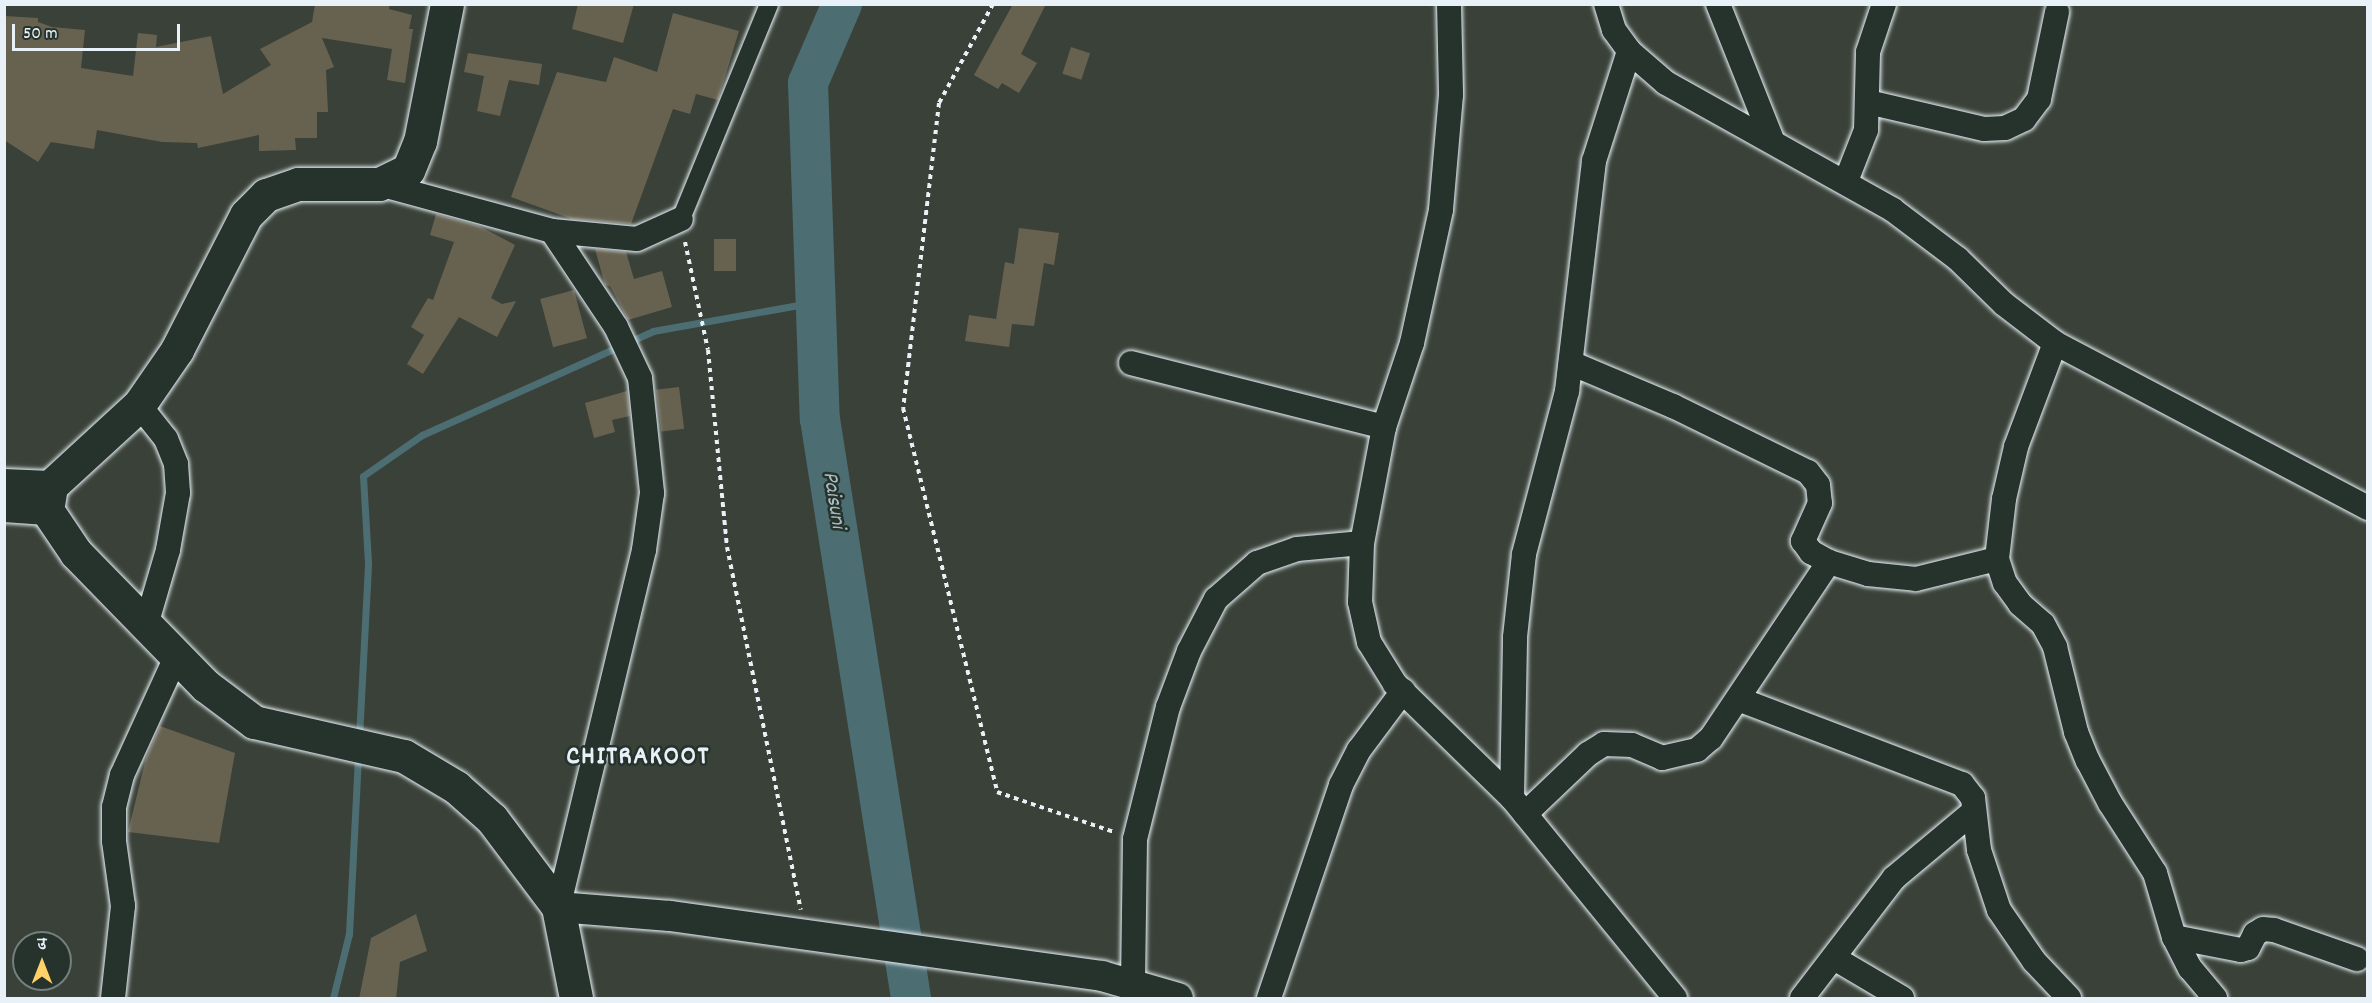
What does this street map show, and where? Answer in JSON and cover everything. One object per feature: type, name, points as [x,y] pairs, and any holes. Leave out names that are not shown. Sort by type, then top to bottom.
[{"type":"highway","points":[[447,4],[420,141],[408,170],[379,184],[298,184],[266,195],[246,215],[177,350],[139,405],[49,498],[76,553],[147,622],[206,686],[254,722],[404,756],[456,787],[492,819],[558,907],[576,999]]},
{"type":"street","points":[[379,184],[552,231],[637,239],[681,219],[769,4]]},
{"type":"street","points":[[1449,4],[1450,95],[1441,210],[1412,343],[1384,427],[1362,543],[1360,602],[1369,642],[1402,691],[1518,806],[1675,999]]},
{"type":"street","points":[[1606,4],[1614,30],[1629,51],[1666,83],[1846,181],[1893,210],[1958,259],[2004,304],[2055,343],[2367,507]]},
{"type":"street","points":[[1718,4],[1772,140]]},
{"type":"street","points":[[1846,181],[1866,130],[1868,52],[1884,4]]},
{"type":"street","points":[[1868,102],[1984,129],[2005,128],[2024,119],[2039,99],[2057,12]]},
{"type":"street","points":[[1518,806],[1515,637],[1524,554],[1571,363],[1594,161],[1629,51]]},
{"type":"street","points":[[552,231],[616,327],[640,378],[652,493],[644,550],[558,907],[670,916],[1102,976],[1178,999]]},
{"type":"street","points":[[2055,343],[2016,447],[2004,499],[1997,559],[2005,583],[2020,604],[2043,624],[2055,647],[2076,732],[2110,803],[2155,873],[2175,936],[2190,968],[2215,999]]},
{"type":"street","points":[[1131,363],[1384,427]]},
{"type":"street","points":[[1571,363],[1673,406],[1808,472],[1818,485],[1820,503],[1803,541],[1811,552],[1828,562],[1876,576],[1916,579],[1997,559]]},
{"type":"street","points":[[139,405],[166,440],[176,464],[178,493],[168,550],[147,622]]},
{"type":"street","points":[[4,484],[49,498]]},
{"type":"street","points":[[4,507],[49,498]]},
{"type":"street","points":[[1133,984],[1135,839],[1168,707],[1189,651],[1216,599],[1257,563],[1297,549],[1362,543]]},
{"type":"street","points":[[1518,806],[1604,744],[1632,745],[1662,758],[1697,750],[1711,738],[1828,562]]},
{"type":"street","points":[[113,999],[123,906],[114,842],[114,807],[122,775],[177,656]]},
{"type":"street","points":[[1269,999],[1341,785],[1359,750],[1402,691]]},
{"type":"street","points":[[1738,699],[1940,773],[1962,784],[1973,798],[1978,850],[2000,910],[2034,961],[2069,999]]},
{"type":"street","points":[[1802,999],[1894,878],[1974,811]]},
{"type":"street","points":[[2175,936],[2241,950],[2248,948],[2255,934],[2263,929],[2274,930],[2357,959]]},
{"type":"street","points":[[1834,958],[1902,999]]},
{"type":"path","points":[[993,4],[939,103],[903,408],[997,792],[1135,839]]},
{"type":"path","points":[[681,219],[708,350],[726,548],[801,914],[790,913]]},
{"type":"building","points":[[315,4],[390,4],[389,9],[412,15],[409,29],[413,29],[405,83],[387,80],[392,49],[322,38],[334,67],[326,70],[328,112],[317,112],[317,138],[295,138],[296,150],[259,151],[259,135],[198,148],[197,143],[162,142],[97,130],[94,149],[51,142],[38,162],[4,140],[4,16],[38,18],[38,22],[52,27],[85,30],[81,68],[133,76],[138,33],[157,35],[156,47],[211,36],[223,94],[271,65],[260,49],[312,22]]},
{"type":"building","points":[[578,4],[634,4],[623,43],[572,29]]},
{"type":"building","points":[[1013,4],[1046,4],[1021,54],[1037,63],[1019,93],[1002,83],[998,89],[974,75]]},
{"type":"building","points":[[673,13],[739,31],[718,100],[696,94],[690,114],[673,109],[631,224],[572,219],[511,197],[557,72],[606,82],[614,57],[657,72]]},
{"type":"building","points":[[1071,47],[1090,53],[1081,80],[1062,74]]},
{"type":"building","points":[[468,53],[542,64],[539,85],[509,80],[500,116],[477,111],[484,76],[464,72]]},
{"type":"building","points":[[436,214],[479,226],[515,245],[491,298],[502,304],[516,301],[497,337],[459,317],[423,374],[407,364],[424,335],[411,327],[428,298],[433,300],[454,242],[430,235]]},
{"type":"building","points":[[1019,228],[1059,233],[1054,265],[1044,263],[1034,326],[1012,324],[1009,347],[965,341],[969,315],[996,319],[1005,262],[1014,264]]},
{"type":"building","points":[[714,239],[736,239],[736,271],[714,271]]},
{"type":"building","points":[[595,249],[626,252],[634,279],[662,271],[672,307],[628,320],[610,286],[605,285]]},
{"type":"building","points":[[574,290],[587,338],[553,347],[540,299]]},
{"type":"building","points":[[679,387],[684,429],[661,431],[656,390]]},
{"type":"building","points":[[627,391],[630,416],[612,420],[615,432],[594,438],[585,403]]},
{"type":"building","points":[[160,726],[235,753],[219,843],[128,832],[146,758]]},
{"type":"building","points":[[416,914],[427,951],[400,962],[396,999],[359,999],[371,938]]},
{"type":"waterway","name":"Paisuni","points":[[842,4],[808,83],[820,419],[911,998]]},
{"type":"waterway","points":[[359,737],[368,563],[363,476],[422,435],[653,331],[815,302]]},
{"type":"waterway","points":[[333,998],[349,934],[358,754]]},
{"type":"district","name":"CHITRAKOOT","points":[[638,758]]}]
